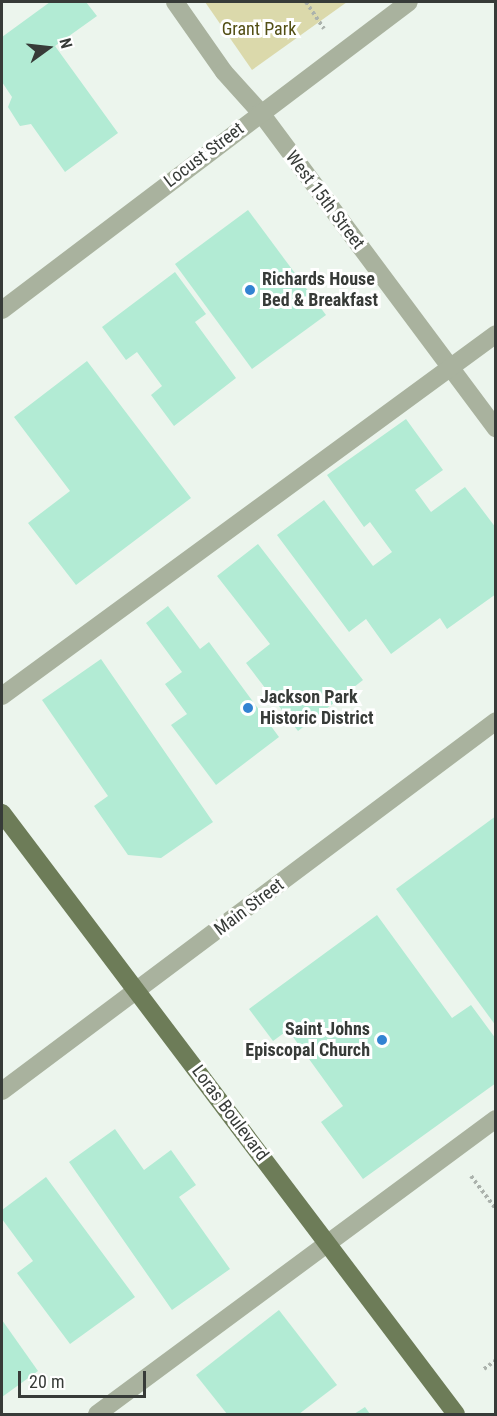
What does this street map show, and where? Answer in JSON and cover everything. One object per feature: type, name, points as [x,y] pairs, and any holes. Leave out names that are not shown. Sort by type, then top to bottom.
[{"type":"main road","name":"Loras Boulevard","points":[[2,813],[456,1414]]},
{"type":"street","name":"West 15th Street","points":[[175,2],[224,72],[260,112],[495,429]]},
{"type":"street","name":"Locust Street","points":[[2,310],[260,112],[409,2]]},
{"type":"street","points":[[2,696],[495,334]]},
{"type":"street","name":"Main Street","points":[[2,1091],[495,722]]},
{"type":"street","points":[[97,1414],[495,1119]]},
{"type":"path","points":[[452,1151],[495,1209]]},
{"type":"path","points":[[484,1369],[495,1360]]},
{"type":"green space","name":"Grant Park","points":[[205,2],[347,2],[252,70]]},
{"type":"building","points":[[50,2],[86,2],[97,16],[55,46],[118,133],[65,172],[31,124],[20,126],[8,107],[12,97],[2,82],[2,37]]},
{"type":"building","name":"Richards House Bed & Breakfast","points":[[248,210],[326,315],[252,369],[175,264]]},
{"type":"building","points":[[175,272],[206,314],[195,322],[236,378],[174,426],[151,395],[162,386],[137,352],[126,360],[102,327]]},
{"type":"building","points":[[87,361],[191,498],[76,585],[28,523],[70,491],[14,417]]},
{"type":"building","points":[[406,419],[443,470],[415,490],[431,512],[465,487],[496,528],[496,594],[447,629],[440,618],[391,654],[366,619],[349,632],[277,535],[324,500],[373,566],[392,552],[370,522],[364,527],[327,475]]},
{"type":"building","points":[[258,544],[363,680],[298,731],[246,663],[270,644],[217,576]]},
{"type":"building","points":[[168,606],[200,649],[209,642],[279,737],[216,785],[171,725],[187,714],[165,684],[182,672],[146,623]]},
{"type":"building","points":[[101,659],[213,822],[161,858],[128,855],[94,806],[108,796],[42,700]]},
{"type":"building","points":[[496,816],[496,1026],[396,889]]},
{"type":"building","points":[[377,915],[452,1018],[471,1005],[496,1039],[496,1083],[363,1179],[321,1122],[343,1106],[288,1030],[273,1041],[249,1009]]},
{"type":"building","points":[[115,1129],[144,1170],[171,1150],[196,1185],[179,1197],[230,1269],[172,1310],[69,1162]]},
{"type":"building","points":[[46,1177],[135,1297],[70,1344],[17,1273],[33,1261],[2,1219],[2,1210]]},
{"type":"building","points":[[279,1310],[337,1385],[299,1414],[227,1414],[196,1375]]},
{"type":"building","points":[[2,1320],[38,1371],[2,1397]]},
{"type":"building","points":[[365,1407],[370,1414],[354,1414]]},
{"type":"place","name":"Richards House Bed & Breakfast","points":[[250,290]]},
{"type":"place","name":"Jackson Park Historic District","points":[[248,708]]},
{"type":"place","name":"Saint Johns Episcopal Church","points":[[382,1040]]}]
